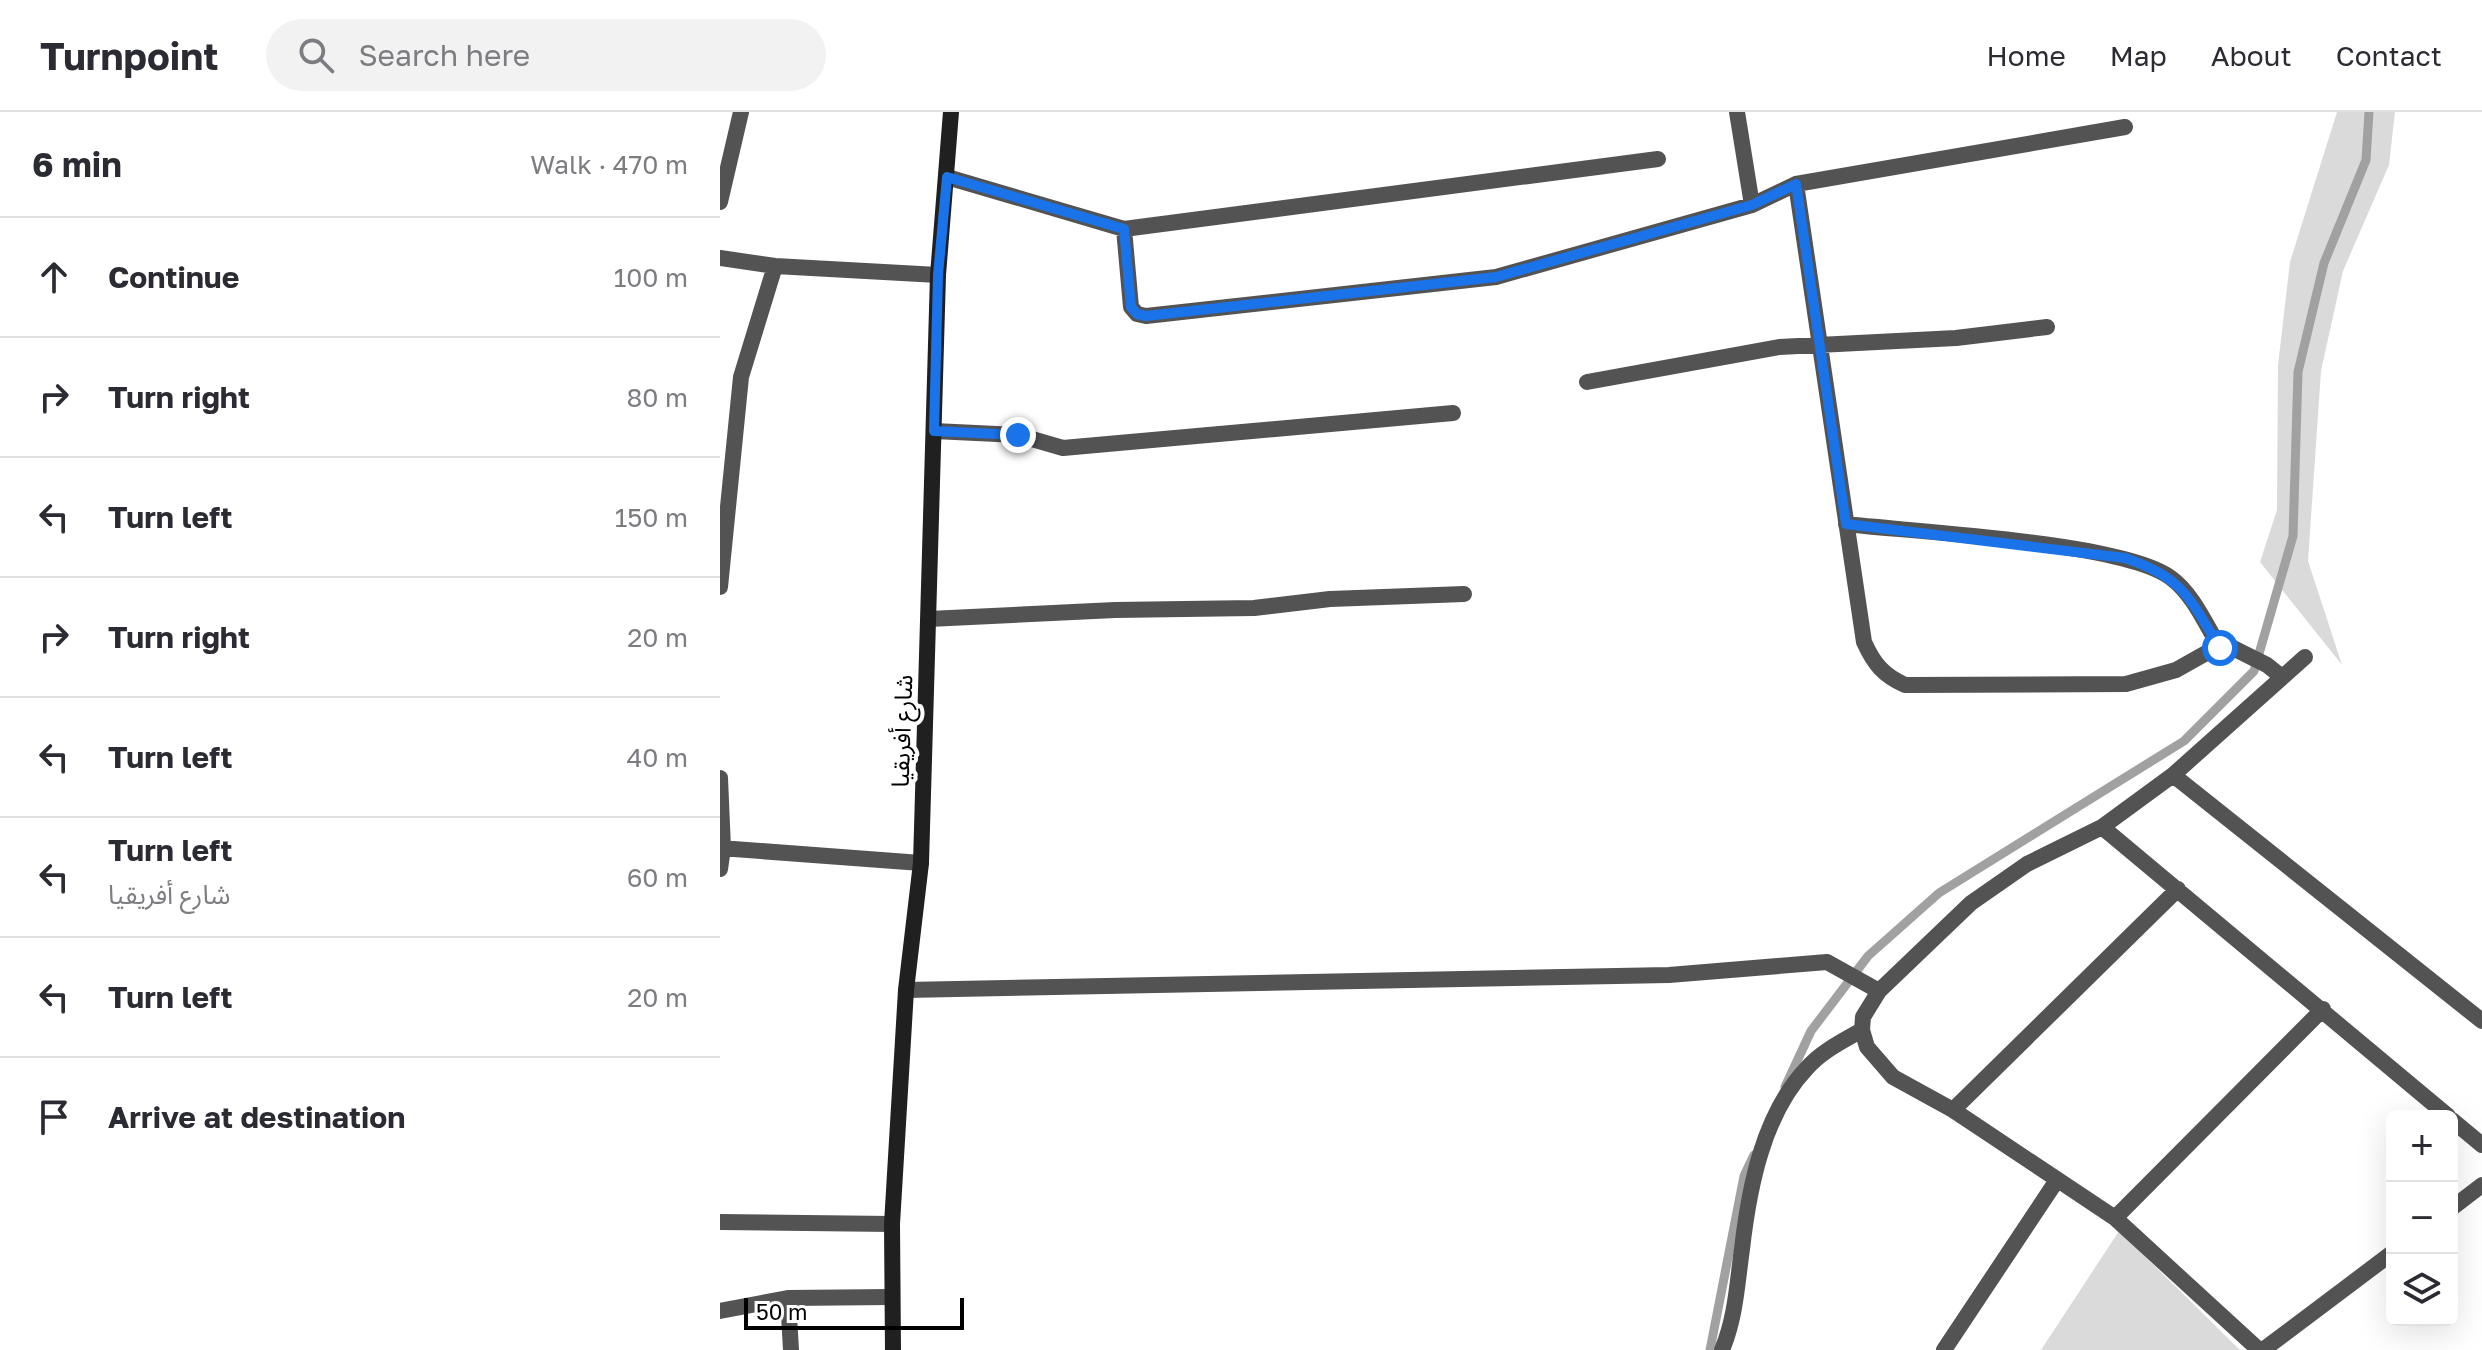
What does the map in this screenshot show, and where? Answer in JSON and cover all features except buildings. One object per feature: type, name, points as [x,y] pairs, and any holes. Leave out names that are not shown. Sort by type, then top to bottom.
[{"type":"street","points":[[720,202],[741,112]]},
{"type":"street","name":"شارع أفريقيا","points":[[893,1350],[892,1224],[906,990],[921,863],[938,275],[951,112]]},
{"type":"street","points":[[1737,112],[1752,205]]},
{"type":"street","points":[[1124,229],[1131,307],[1137,314],[1146,316],[1496,277],[1752,205],[1796,184],[2125,127]]},
{"type":"street","points":[[947,177],[1124,229],[1658,159]]},
{"type":"street","points":[[1796,184],[1864,642],[1874,663],[1887,676],[1905,685],[2126,684],[2176,670],[2226,648]]},
{"type":"street","points":[[720,258],[775,266],[938,275]]},
{"type":"street","points":[[720,587],[741,377],[775,266]]},
{"type":"street","points":[[1587,382],[1722,356],[1819,344],[1942,339],[2047,327]]},
{"type":"street","points":[[934,431],[1018,435],[1063,448],[1453,413]]},
{"type":"street","points":[[1846,524],[2125,558],[2162,571],[2174,580],[2226,648],[2267,665],[2282,677]]},
{"type":"street","points":[[929,619],[1115,610],[1254,608],[1330,599],[1464,594]]},
{"type":"street","points":[[2305,657],[2173,775],[2102,827],[2027,864],[1971,903],[1879,991],[1863,1017],[1862,1030],[1867,1047],[1893,1077],[1953,1110],[2115,1218],[2261,1350],[2391,1254]]},
{"type":"street","points":[[2173,775],[2482,1021]]},
{"type":"street","points":[[720,778],[720,869]]},
{"type":"street","points":[[2102,827],[2441,1110]]},
{"type":"street","points":[[722,848],[921,863]]},
{"type":"street","points":[[1953,1110],[2178,889]]},
{"type":"street","points":[[906,990],[1669,975],[1827,962],[1879,991]]},
{"type":"street","points":[[2115,1218],[2323,1009]]},
{"type":"street","points":[[1722,1350],[1735,1310],[1747,1202],[1771,1128],[1787,1095],[1808,1066],[1862,1030]]},
{"type":"street","points":[[2458,1125],[2482,1145]]},
{"type":"street","points":[[1944,1350],[2057,1180]]},
{"type":"street","points":[[2458,1203],[2482,1185]]},
{"type":"street","points":[[720,1222],[892,1224]]},
{"type":"street","points":[[720,1311],[788,1298],[891,1297]]},
{"type":"street","points":[[788,1298],[791,1350]]},
{"type":"shaded area","points":[[2337,112],[2395,112],[2389,165],[2343,271],[2321,371],[2308,561],[2342,665],[2260,562],[2277,510],[2278,365],[2290,262]]},
{"type":"shaded area","points":[[2119,1231],[2240,1350],[2041,1350]]},
{"type":"waterway","points":[[1785,1087],[1811,1031],[1868,956],[1939,893],[2184,741],[2254,671],[2293,536],[2298,372],[2324,263],[2366,160],[2369,112]]},
{"type":"waterway","points":[[1710,1350],[1744,1176],[1754,1155]]},
{"type":"route","points":[[1018,435],[934,431],[938,275],[947,177],[1124,229],[1131,307],[1137,314],[1146,316],[1496,277],[1568,258],[1620,239],[1752,205],[1796,184],[1846,524],[2071,549],[2125,558],[2162,571],[2174,580],[2185,591],[2220,648]]}]
